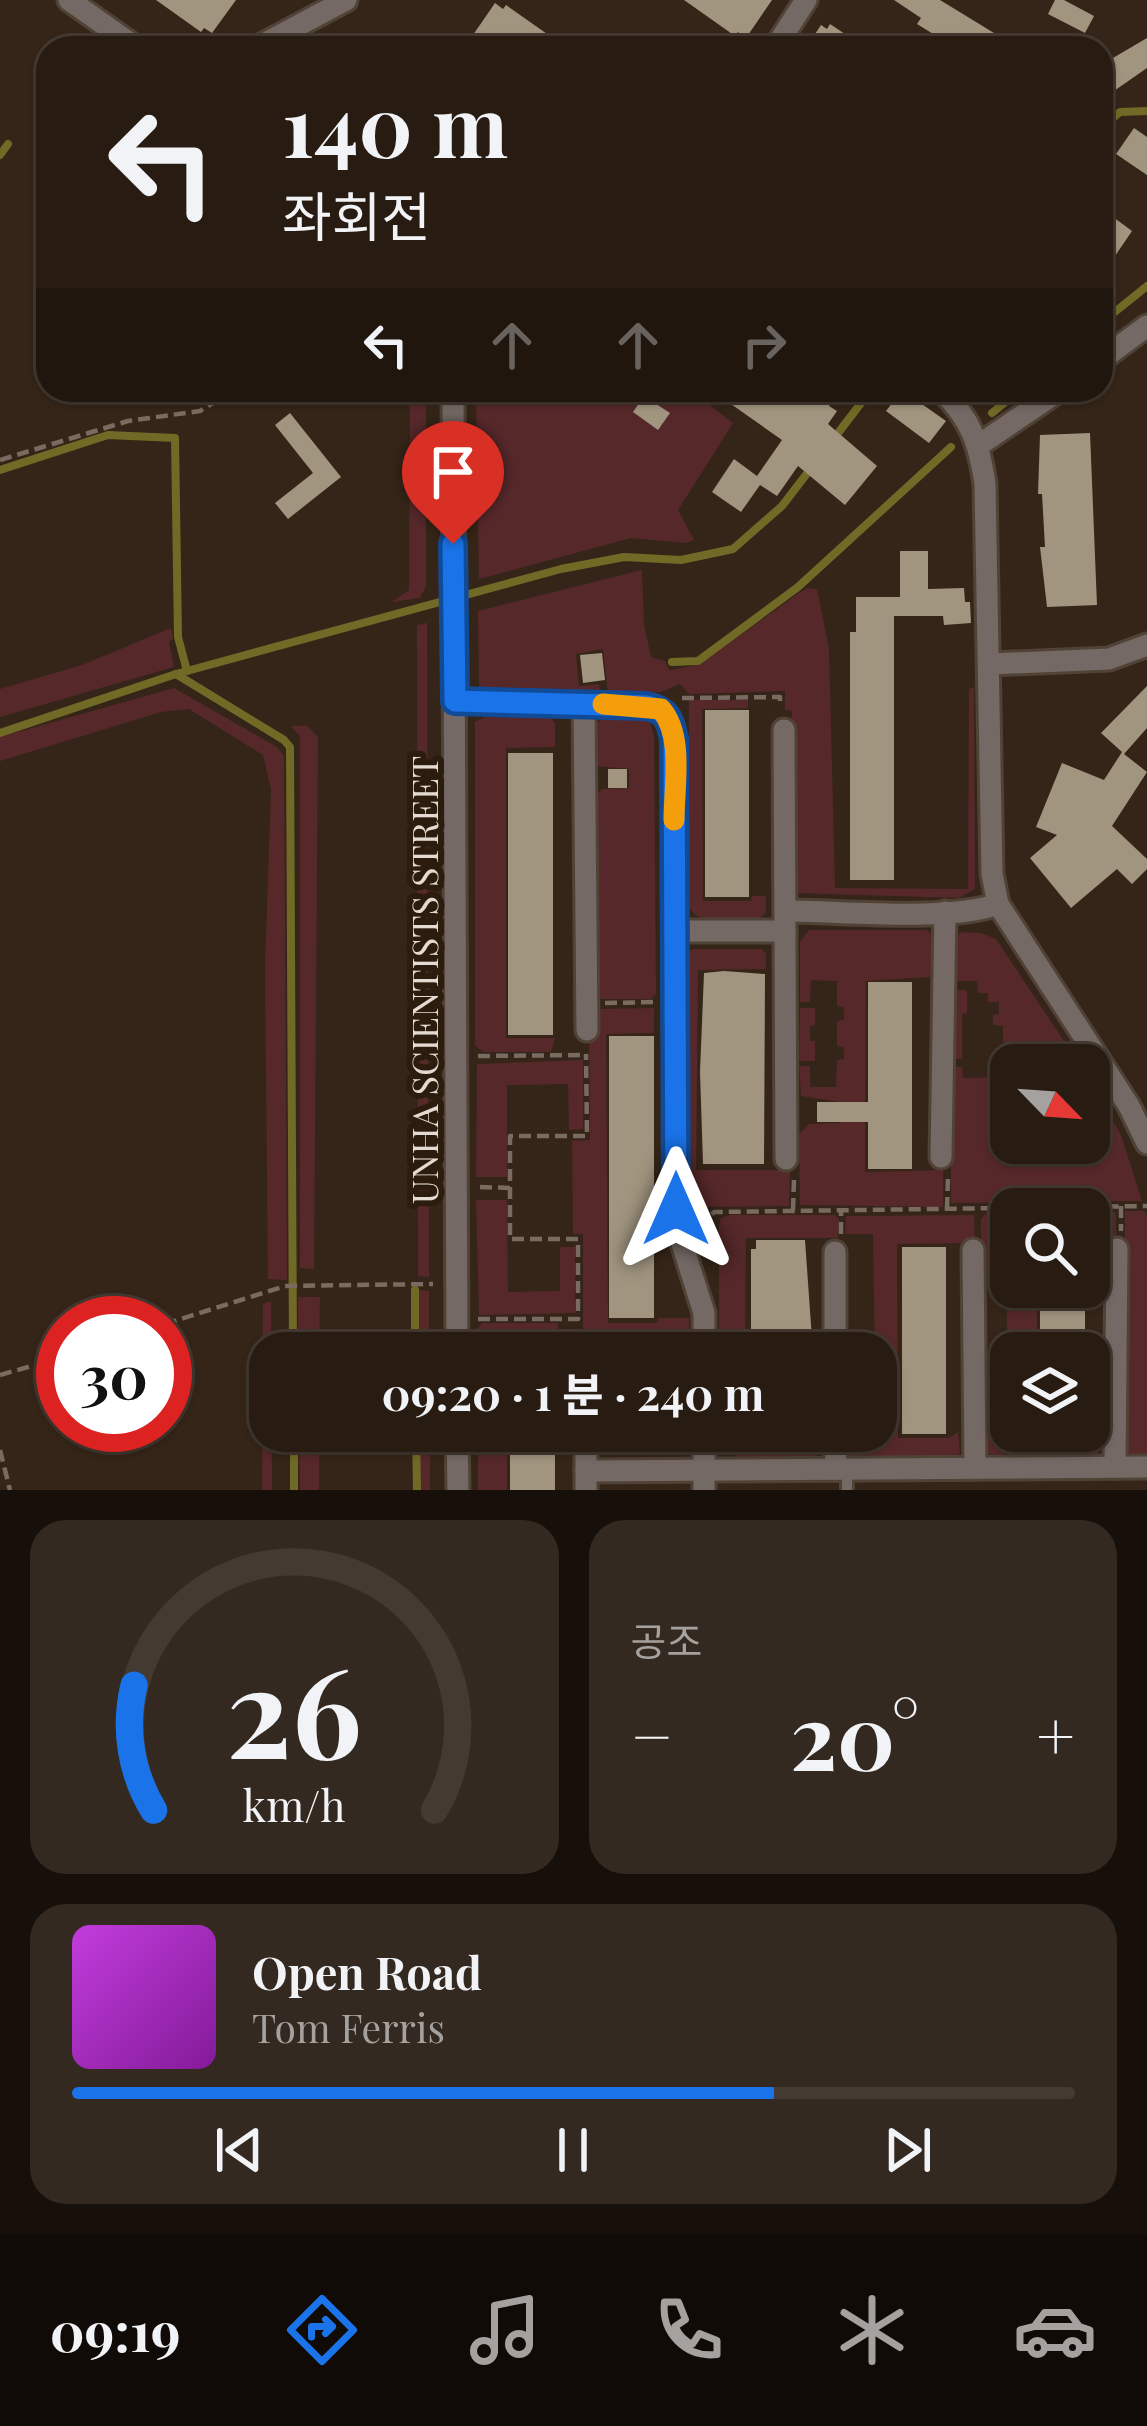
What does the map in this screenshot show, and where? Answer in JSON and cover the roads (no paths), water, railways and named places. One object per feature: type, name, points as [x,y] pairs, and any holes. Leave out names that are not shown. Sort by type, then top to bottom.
[{"type":"street","points":[[69,0],[120,36]]},
{"type":"street","points":[[278,36],[346,0]]},
{"type":"street","points":[[784,36],[806,0]]},
{"type":"street","points":[[1113,351],[1147,326]]},
{"type":"street","name":"UNHA SCIENTISTS STREET","points":[[453,402],[457,1332]]},
{"type":"street","points":[[953,402],[967,416],[979,445],[985,484],[992,874],[998,904],[1129,1106],[1147,1143]]},
{"type":"street","points":[[979,445],[1042,402]]},
{"type":"street","points":[[990,664],[1108,659],[1147,645]]},
{"type":"street","points":[[455,701],[661,709],[670,720],[674,739],[676,1224],[704,1313],[700,1332]]},
{"type":"street","points":[[584,704],[587,1030]]},
{"type":"street","points":[[784,730],[786,1159]]},
{"type":"street","points":[[674,931],[980,910],[998,904]]},
{"type":"street","points":[[941,1157],[945,912]]},
{"type":"street","points":[[973,1250],[975,1468]]},
{"type":"street","points":[[1115,1467],[1117,1250]]},
{"type":"street","points":[[835,1252],[835,1332]]},
{"type":"street","points":[[458,1452],[458,1490]]},
{"type":"street","points":[[586,1481],[844,1476],[975,1468],[1015,1479],[1147,1467]]},
{"type":"waterway","points":[[1113,118],[1120,112],[1147,111]]},
{"type":"waterway","points":[[0,155],[8,144]]},
{"type":"waterway","points":[[1113,313],[1147,286]]},
{"type":"waterway","points":[[832,441],[862,402]]},
{"type":"waterway","points":[[992,413],[1005,402]]},
{"type":"waterway","points":[[0,470],[108,435],[175,438],[178,637],[187,671]]},
{"type":"waterway","points":[[672,662],[698,661],[798,587],[951,447]]},
{"type":"waterway","points":[[0,733],[176,674],[561,569],[624,557],[681,560],[733,549],[782,506],[812,467]]},
{"type":"waterway","points":[[176,674],[290,747],[293,1332]]},
{"type":"waterway","points":[[415,1290],[415,1332]]},
{"type":"waterway","points":[[294,1452],[294,1490]]},
{"type":"waterway","points":[[416,1452],[417,1490]]}]
